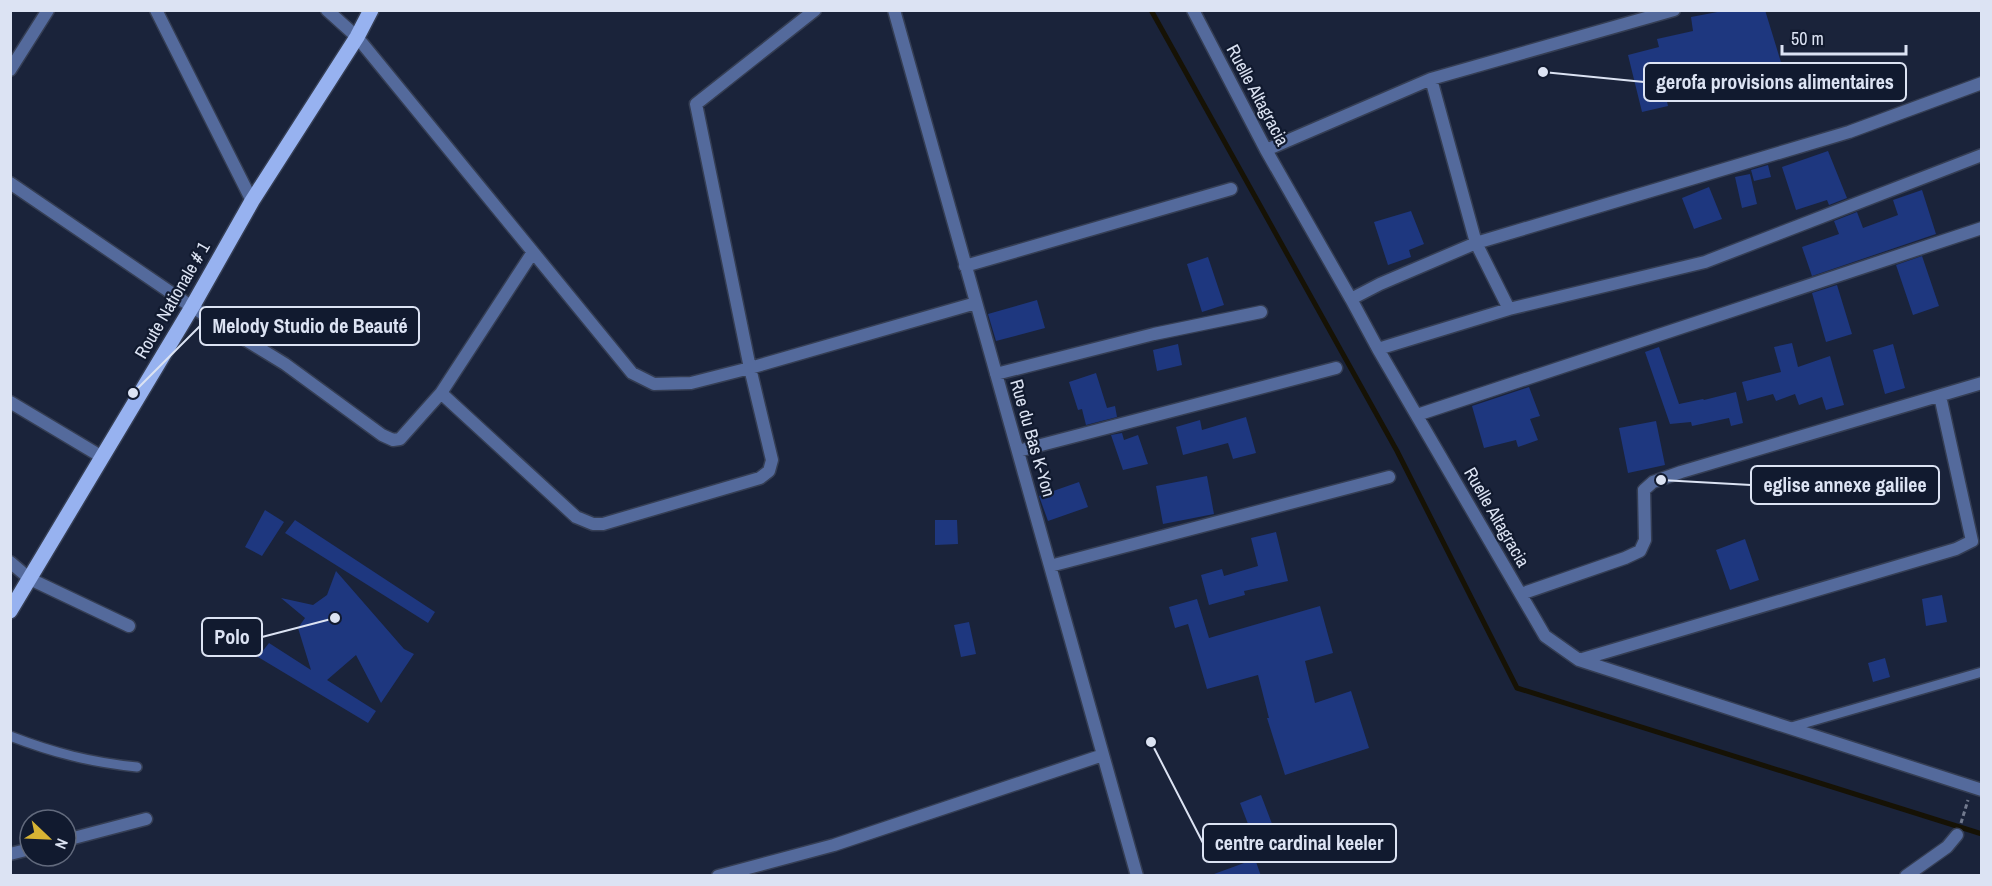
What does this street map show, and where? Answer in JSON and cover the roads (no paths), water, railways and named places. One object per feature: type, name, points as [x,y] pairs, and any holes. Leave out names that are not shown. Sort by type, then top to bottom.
[{"type":"main road","name":"Route Nationale # 1","points":[[10,611],[192,307],[252,201],[357,37],[371,10]]},
{"type":"street","points":[[10,70],[48,10]]},
{"type":"street","points":[[156,10],[252,201]]},
{"type":"street","points":[[327,10],[357,37],[632,373],[654,384],[691,383],[976,303]]},
{"type":"street","points":[[441,393],[576,517],[593,524],[603,524],[760,478],[770,471],[772,460],[750,368],[696,104],[815,10]]},
{"type":"street","name":"Rue du Bas K-Yon","points":[[894,10],[1137,876]]},
{"type":"street","name":"Ruelle Altagracia","points":[[1193,10],[1266,150],[1352,299],[1378,349],[1545,636],[1579,660],[1977,789]]},
{"type":"street","points":[[1266,150],[1431,79],[1642,15],[1674,10]]},
{"type":"street","points":[[1431,79],[1476,243],[1509,309]]},
{"type":"street","points":[[1352,299],[1380,284],[1476,243],[1849,132],[1982,83]]},
{"type":"street","points":[[1378,349],[1509,309],[1705,262],[1982,154]]},
{"type":"street","points":[[10,183],[192,307],[285,364],[382,435],[393,440],[400,439],[441,393],[533,252]]},
{"type":"street","points":[[965,266],[1231,189]]},
{"type":"street","points":[[1417,415],[1982,228]]},
{"type":"street","points":[[996,374],[1154,334],[1261,312]]},
{"type":"street","points":[[1018,451],[1336,368]]},
{"type":"street","points":[[1521,594],[1640,551],[1646,540],[1644,490],[1653,482],[1982,383]]},
{"type":"street","points":[[1579,660],[1956,549],[1977,540],[1940,396]]},
{"type":"street","points":[[10,402],[102,457]]},
{"type":"street","points":[[1050,566],[1389,477]]},
{"type":"street","points":[[10,562],[30,579],[129,627]]},
{"type":"street","points":[[718,876],[834,845],[1103,755]]},
{"type":"street","points":[[78,837],[146,819]]},
{"type":"street","points":[[1906,876],[1947,847],[1957,835]]},
{"type":"lane","points":[[1788,728],[1982,672]]},
{"type":"lane","points":[[10,736],[74,757],[99,763],[137,767]]},
{"type":"waterway","points":[[1151,10],[1397,451],[1517,688],[1982,834]]},
{"type":"place","name":"gerofa provisions alimentaires","points":[[1543,72]]},
{"type":"place","name":"Melody Studio de Beauté","points":[[133,393]]},
{"type":"place","name":"eglise annexe galilee","points":[[1661,480]]},
{"type":"place","name":"Polo","points":[[335,618]]},
{"type":"place","name":"centre cardinal keeler","points":[[1151,742]]}]
